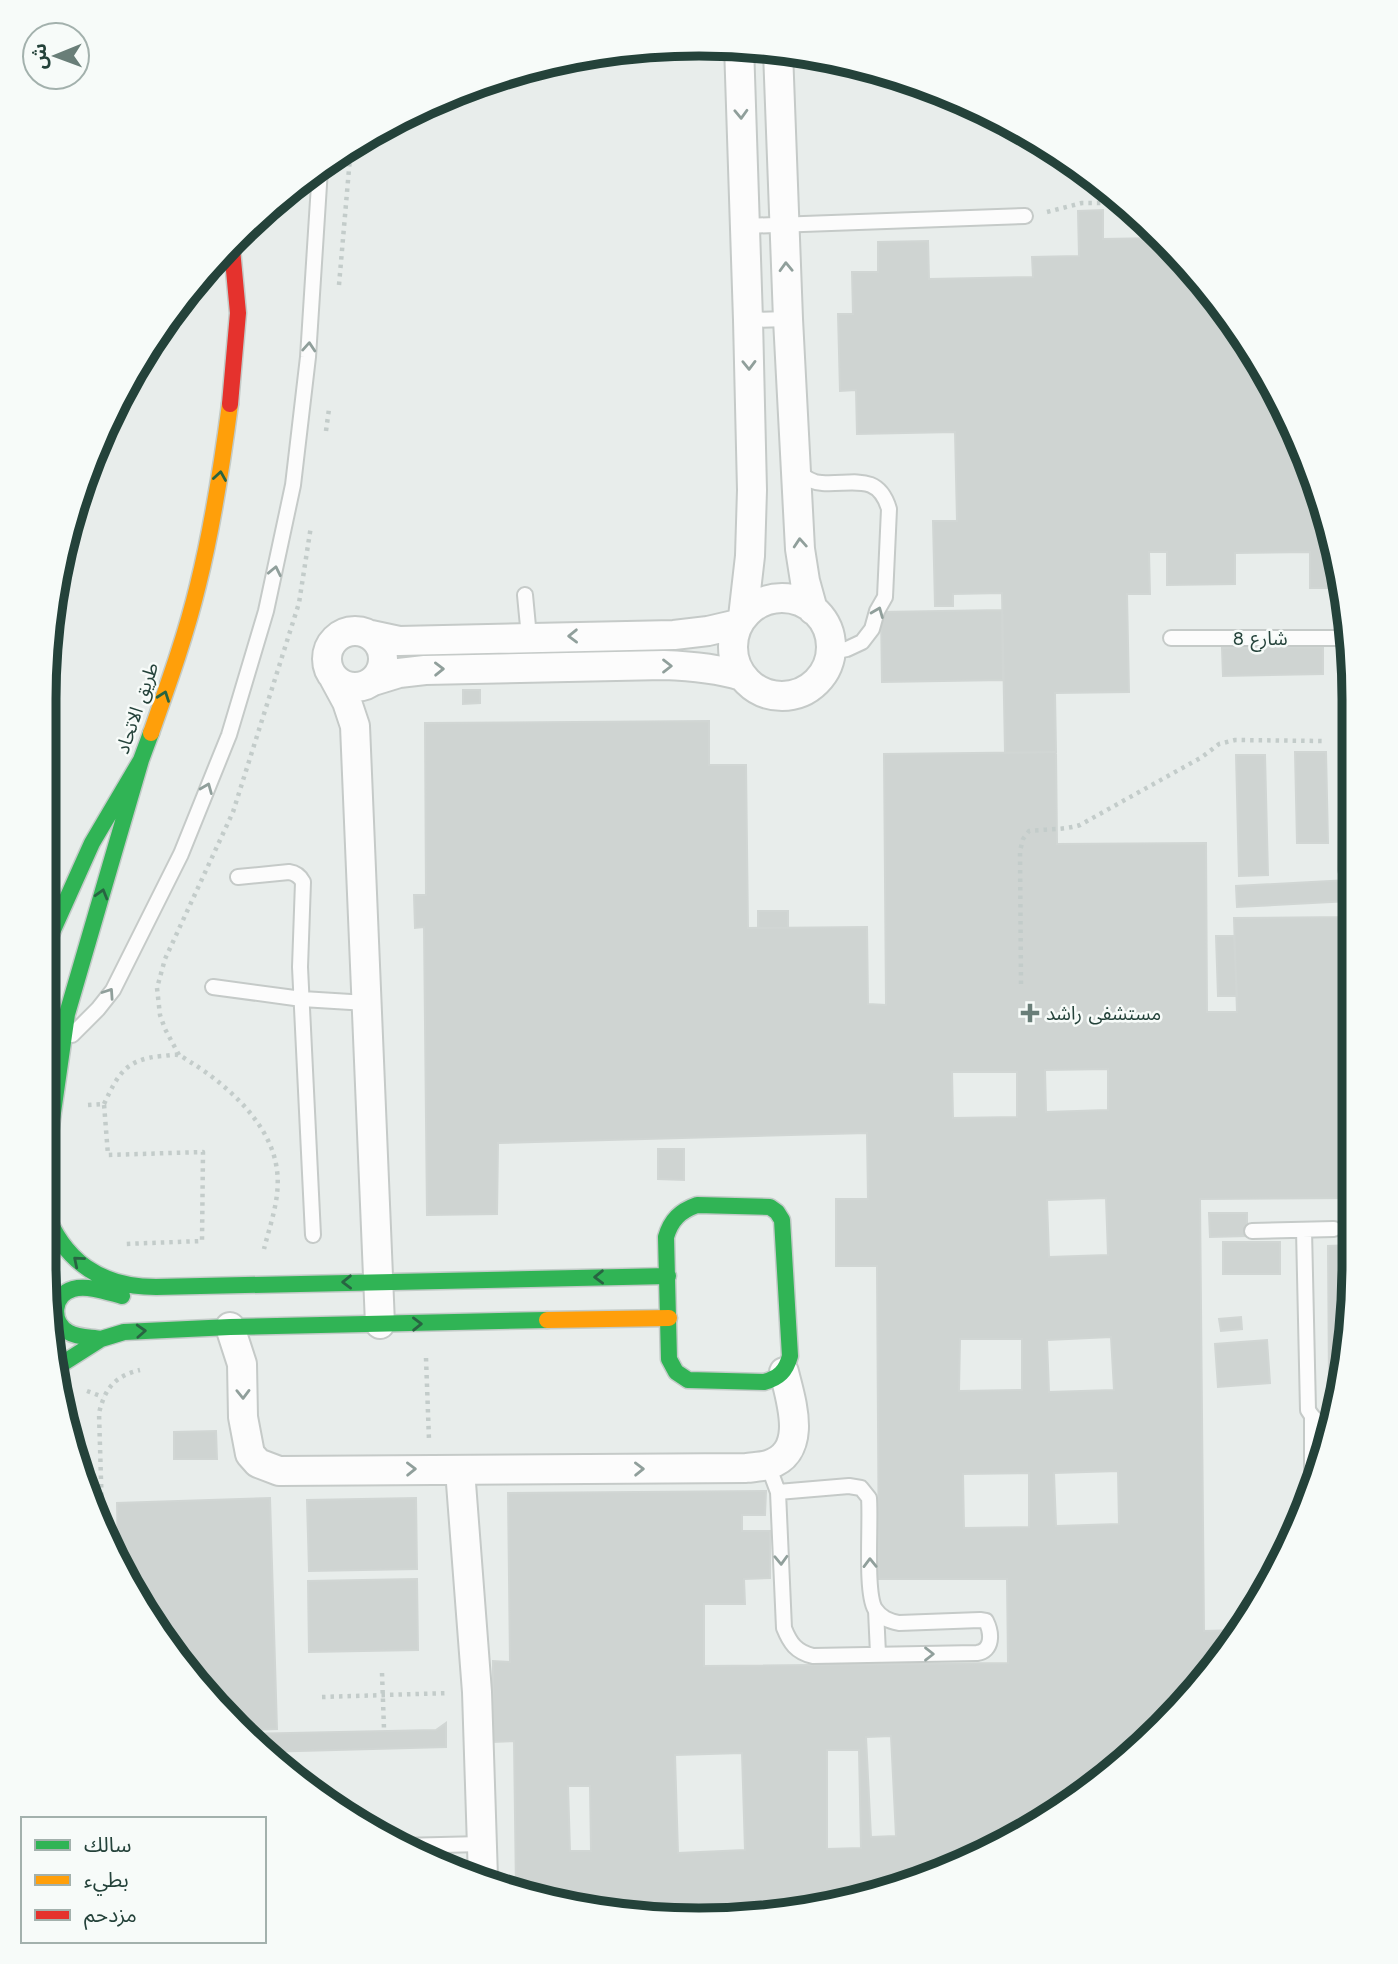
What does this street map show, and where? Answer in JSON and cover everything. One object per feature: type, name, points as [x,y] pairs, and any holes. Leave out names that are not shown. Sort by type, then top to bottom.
[{"type":"street","points":[[380,1324],[355,726],[347,702],[327,663],[326,655],[333,640],[347,631],[364,632],[399,641],[708,632],[741,621],[754,606],[785,598],[800,602],[822,619],[827,629],[831,652],[826,669],[816,682],[802,692],[786,696],[769,695],[754,688],[741,676],[732,650],[741,621],[750,556],[751,525],[739,57]]},
{"type":"street","points":[[778,61],[800,549],[813,610]]},
{"type":"street","name":"طريق الاتحاد","points":[[56,1083],[67,1014],[141,760],[172,674],[198,585],[217,495],[230,405],[239,250]]},
{"type":"street","points":[[355,726],[371,682],[380,673],[383,663],[379,643],[371,635]]},
{"type":"street","points":[[334,678],[351,687],[361,687],[399,673],[425,670],[638,666],[704,667],[741,676]]},
{"type":"street","points":[[56,923],[92,843],[141,760]]},
{"type":"street","points":[[697,1205],[761,1207],[777,1212],[782,1220],[790,1356],[784,1372],[775,1379],[764,1382],[688,1380],[680,1376],[670,1359],[667,1276],[666,1237],[669,1225],[685,1208],[697,1205]]},
{"type":"street","points":[[56,1236],[63,1248],[85,1268],[126,1286],[667,1276]]},
{"type":"street","points":[[57,1301],[63,1293],[75,1288],[135,1297],[153,1287]]},
{"type":"street","points":[[64,1363],[101,1339],[124,1332],[230,1327],[669,1318]]},
{"type":"street","points":[[59,1323],[69,1333],[101,1339]]},
{"type":"street","points":[[230,1327],[242,1364],[243,1417],[250,1454],[258,1463],[279,1471],[746,1468],[768,1465],[782,1458],[794,1435],[792,1407],[784,1372]]},
{"type":"street","points":[[460,1470],[477,1692],[483,1870]]},
{"type":"lane","points":[[63,1042],[81,1027],[113,990],[181,854],[229,734],[266,611],[293,485],[308,357],[319,181]]},
{"type":"lane","points":[[745,226],[1025,216]]},
{"type":"lane","points":[[748,320],[788,319]]},
{"type":"lane","points":[[797,471],[822,483],[867,483],[878,488],[886,498],[889,509],[885,597],[877,611],[872,629],[862,642],[831,652]]},
{"type":"lane","points":[[525,594],[529,637]]},
{"type":"lane","name":"شارع 8","points":[[1171,638],[1339,638]]},
{"type":"lane","points":[[238,877],[289,872],[295,873],[303,883],[300,949],[313,1235]]},
{"type":"lane","points":[[213,987],[302,999],[367,1003]]},
{"type":"lane","points":[[1252,1231],[1334,1229]]},
{"type":"lane","points":[[1304,1230],[1307,1402],[1311,1416],[1322,1424]]},
{"type":"lane","points":[[1311,1416],[1312,1460]]},
{"type":"lane","points":[[768,1465],[778,1492],[784,1628],[789,1641],[797,1650],[813,1656],[982,1653],[989,1647],[989,1627],[986,1621],[899,1623],[889,1621],[876,1610]]},
{"type":"lane","points":[[778,1492],[856,1486],[866,1492],[869,1504],[871,1592],[876,1610],[878,1654]]},
{"type":"lane","points":[[423,1845],[482,1844]]},
{"type":"path","points":[[1025,216],[1082,203],[1107,203]]},
{"type":"path","points":[[1021,984],[1020,851],[1023,839],[1029,831],[1068,829],[1080,825],[1202,757],[1219,744],[1235,740],[1342,742]]},
{"type":"path","points":[[124,1244],[202,1241],[202,1152],[108,1155],[104,1104],[116,1080],[130,1065],[155,1057],[178,1055],[209,1074],[243,1106],[264,1132],[276,1164],[278,1197],[255,1283]]},
{"type":"path","points":[[56,1107],[104,1104]]},
{"type":"path","points":[[425,1324],[430,1469]]},
{"type":"path","points":[[102,1502],[99,1413],[103,1397],[111,1384],[124,1374],[151,1369]]},
{"type":"path","points":[[382,1673],[384,1729]]},
{"type":"path","points":[[322,1697],[477,1692]]},
{"type":"building","points":[[1103,210],[1103,239],[1148,238],[1182,275],[1234,342],[1276,415],[1293,453],[1320,533],[1332,588],[1310,588],[1310,552],[1235,553],[1235,584],[1167,585],[1167,552],[1149,552],[1150,594],[1127,594],[1129,692],[1055,693],[1056,752],[1005,753],[1002,593],[953,594],[953,606],[935,606],[933,521],[957,521],[955,432],[857,434],[856,390],[840,391],[838,314],[853,314],[852,272],[878,272],[878,242],[928,241],[929,279],[1033,277],[1032,257],[1079,256],[1078,211]]},
{"type":"building","points":[[1002,610],[1003,680],[882,682],[881,612]]},
{"type":"building","points":[[1323,647],[1323,674],[1223,676],[1222,648]]},
{"type":"building","points":[[463,690],[480,690],[480,703],[463,704]]},
{"type":"building","points":[[709,721],[709,765],[746,765],[748,928],[867,927],[868,1004],[886,1005],[884,754],[1056,752],[1057,844],[1206,843],[1207,1012],[1237,1012],[1234,918],[1342,917],[1342,1198],[1200,1199],[1204,1631],[1228,1630],[1154,1720],[1090,1775],[1056,1800],[983,1842],[945,1859],[906,1874],[824,1896],[764,1904],[652,1906],[574,1896],[516,1881],[514,1741],[493,1742],[493,1661],[510,1662],[508,1493],[766,1491],[765,1515],[742,1515],[742,1531],[770,1531],[770,1578],[744,1579],[745,1604],[704,1604],[704,1666],[1008,1663],[1007,1579],[879,1579],[877,1266],[836,1266],[836,1199],[868,1199],[867,1133],[498,1143],[497,1214],[427,1215],[424,927],[415,928],[414,895],[426,895],[425,723]],"holes":[[[1108,1069],[1108,1110],[1046,1112],[1045,1070]],[[952,1072],[1017,1072],[1017,1117],[953,1118]],[[1106,1198],[1108,1255],[1049,1257],[1047,1200]],[[1111,1337],[1114,1390],[1049,1392],[1047,1340]],[[960,1339],[1022,1339],[1022,1390],[959,1391]],[[1118,1471],[1119,1524],[1056,1526],[1054,1473]],[[1029,1473],[1029,1527],[964,1528],[963,1474]],[[891,1736],[896,1836],[871,1837],[866,1737]],[[827,1750],[859,1750],[861,1848],[827,1849]],[[742,1753],[745,1850],[678,1853],[675,1755]],[[568,1786],[590,1786],[591,1851],[570,1851]]]},
{"type":"building","points":[[1295,752],[1326,752],[1328,843],[1297,843]]},
{"type":"building","points":[[1236,755],[1265,755],[1268,875],[1239,876]]},
{"type":"building","points":[[1342,880],[1342,901],[1237,907],[1236,886]]},
{"type":"building","points":[[758,911],[788,911],[788,928],[758,928]]},
{"type":"building","points":[[1216,936],[1234,936],[1237,996],[1218,996]]},
{"type":"building","points":[[658,1149],[684,1149],[684,1180],[658,1179]]},
{"type":"building","points":[[1209,1213],[1247,1213],[1247,1236],[1210,1237]]},
{"type":"building","points":[[1223,1242],[1280,1242],[1280,1274],[1223,1274]]},
{"type":"building","points":[[1342,1245],[1341,1307],[1331,1383],[1329,1383],[1328,1246]]},
{"type":"building","points":[[1241,1317],[1242,1329],[1221,1331],[1219,1319]]},
{"type":"building","points":[[1267,1340],[1270,1383],[1218,1387],[1215,1344]]},
{"type":"building","points":[[216,1431],[217,1459],[174,1459],[174,1432]]},
{"type":"building","points":[[270,1498],[277,1729],[255,1730],[244,1720],[189,1656],[164,1622],[118,1540],[117,1503]]},
{"type":"building","points":[[416,1498],[417,1569],[309,1571],[307,1500]]},
{"type":"building","points":[[417,1579],[418,1650],[309,1652],[308,1581]]},
{"type":"building","points":[[446,1723],[446,1747],[279,1752],[259,1734],[436,1730]]},
{"type":"traffic: fast","points":[[56,1091],[67,1014],[151,733]]},
{"type":"traffic: fast","points":[[56,923],[92,843],[141,760]]},
{"type":"traffic: fast","points":[[697,1205],[770,1207],[782,1220],[790,1356],[781,1373],[764,1382],[688,1380],[676,1372],[669,1359],[666,1237],[677,1217],[697,1205]]},
{"type":"traffic: fast","points":[[56,1233],[73,1256],[86,1267],[101,1276],[136,1286],[668,1276]]},
{"type":"traffic: fast","points":[[57,1306],[66,1292],[79,1288],[122,1296]]},
{"type":"traffic: fast","points":[[64,1363],[101,1339],[124,1332],[547,1320]]},
{"type":"traffic: fast","points":[[59,1321],[68,1332],[101,1339]]},
{"type":"traffic: slow","points":[[151,733],[198,585],[217,495],[230,404]]},
{"type":"traffic: slow","points":[[547,1320],[669,1318]]},
{"type":"traffic: jam","points":[[230,404],[238,313],[233,257]]},
{"type":"place","name":"مستشفى راشد","points":[[1030,1013]]}]
